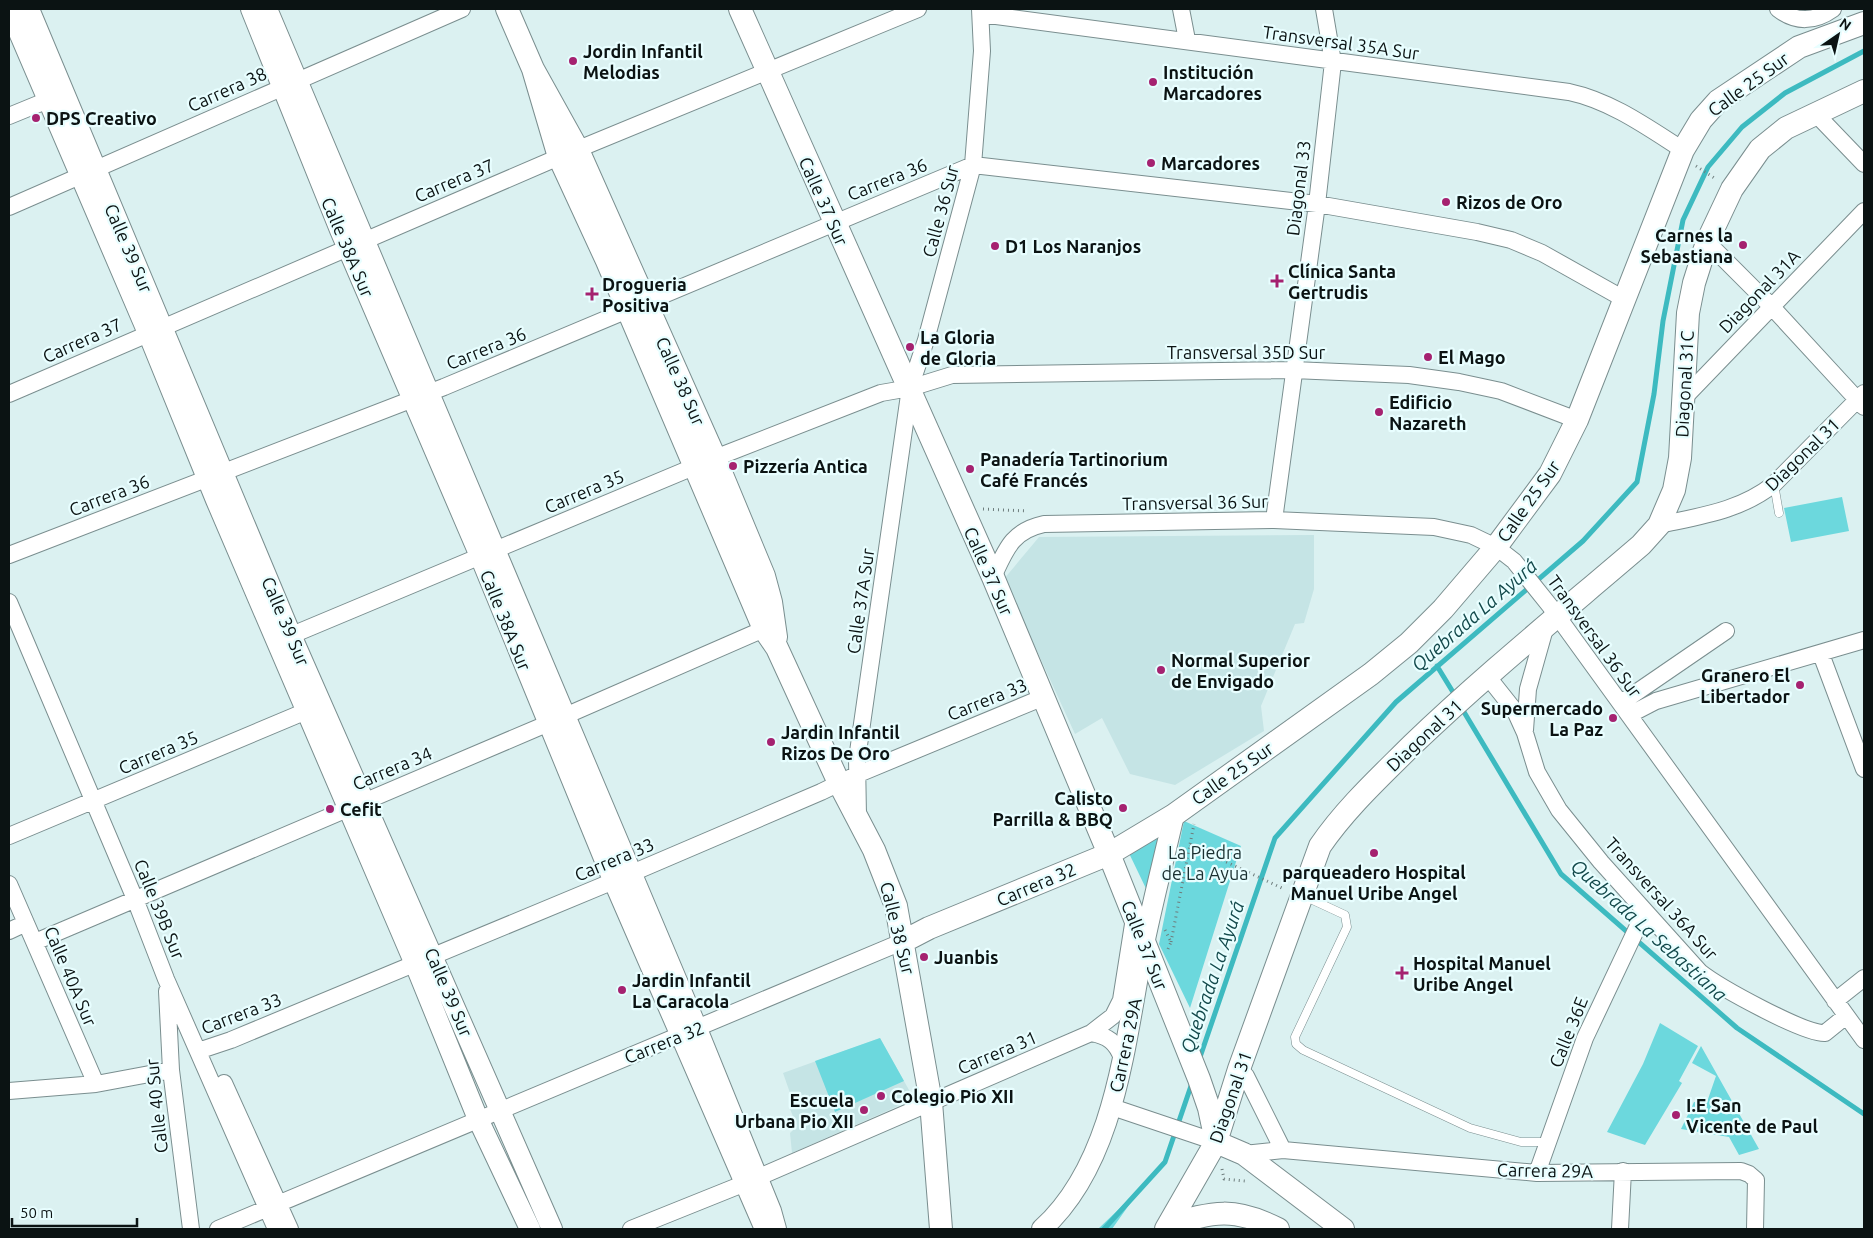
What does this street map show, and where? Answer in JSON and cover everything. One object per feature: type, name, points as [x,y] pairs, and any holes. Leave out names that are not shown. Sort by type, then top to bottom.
[{"type":"main road","name":"Calle 38 Sur","points":[[506,9],[568,154],[705,462],[764,576],[771,602],[777,648]]},
{"type":"main road","name":"Calle 37 Sur","points":[[740,9],[834,223],[910,388],[1044,697],[1199,1079],[1209,1108],[1216,1142]]},
{"type":"main road","name":"Calle 25 Sur","points":[[1109,854],[1174,815],[1370,674],[1409,643],[1443,609],[1496,548],[1550,474],[1577,420],[1624,299],[1689,157],[1701,120],[1718,102],[1799,47],[1864,23]]},
{"type":"main road","name":"Diagonal 31C","points":[[1659,525],[1674,490],[1680,458],[1688,313],[1694,283],[1707,242],[1732,189],[1760,149],[1786,128],[1864,91]]},
{"type":"main road","name":"Calle 38 Sur","points":[[705,462],[764,629],[777,648],[848,779],[858,820],[885,875],[896,906],[904,941],[931,1102],[940,1226]]},
{"type":"main road","name":"Diagonal 31","points":[[1167,1227],[1216,1142],[1296,893],[1320,846],[1334,825],[1368,788],[1466,696],[1641,545],[1659,525]]},
{"type":"main road","name":"Carrera 32","points":[[904,941],[929,928],[1109,854]]},
{"type":"main road","points":[[1216,1142],[1244,1154],[1343,1229]]},
{"type":"main road","points":[[1167,1227],[1198,1216],[1239,1214],[1278,1229]]},
{"type":"street","name":"Calle 38A Sur","points":[[251,9],[289,84],[355,244],[488,553],[622,878],[689,1032],[750,1181],[765,1229]]},
{"type":"street","name":"Calle 38A Sur","points":[[267,9],[289,84]]},
{"type":"street","name":"Carrera 38","points":[[9,206],[462,9]]},
{"type":"street","name":"Carrera 37","points":[[9,394],[355,244],[918,9]]},
{"type":"street","points":[[1181,9],[1187,40]]},
{"type":"street","name":"Diagonal 33","points":[[1274,520],[1317,204],[1333,62],[1324,9]]},
{"type":"street","points":[[1778,9],[1797,19],[1812,19],[1824,15],[1833,9]]},
{"type":"street","name":"Calle 39 Sur","points":[[21,12],[48,100],[89,172]]},
{"type":"street","name":"Calle 39 Sur","points":[[21,12],[284,639],[424,960],[500,1110],[552,1229]]},
{"type":"street","name":"Transversal 35A Sur","points":[[980,12],[1333,62],[1568,92],[1593,97],[1615,108],[1689,157]]},
{"type":"street","name":"Calle 36 Sur","points":[[910,388],[926,340],[973,165],[982,51],[980,12]]},
{"type":"street","points":[[9,116],[48,100]]},
{"type":"street","points":[[1815,113],[1864,164]]},
{"type":"street","points":[[973,165],[1317,204],[1511,240],[1542,252],[1624,299]]},
{"type":"street","name":"Carrera 36","points":[[9,555],[420,396],[637,307],[973,165]]},
{"type":"street","name":"Diagonal 31A","points":[[1683,399],[1864,212]]},
{"type":"street","points":[[1707,242],[1862,400]]},
{"type":"street","name":"Transversal 35D Sur","points":[[910,388],[952,375],[1294,370],[1409,375],[1459,382],[1501,391],[1577,420]]},
{"type":"street","name":"Carrera 35","points":[[284,639],[705,462],[880,393],[910,388]]},
{"type":"street","name":"Calle 37A Sur","points":[[848,779],[910,388]]},
{"type":"street","name":"Diagonal 31","points":[[1659,525],[1740,506],[1760,495],[1862,400]]},
{"type":"street","name":"Transversal 36 Sur","points":[[993,577],[1012,540],[1021,532],[1044,524],[1274,520],[1434,527],[1471,535],[1496,548],[1514,561],[1538,591],[1551,621],[1625,709],[1864,1040]]},
{"type":"street","name":"Calle 39B Sur","points":[[9,602],[136,899],[166,979],[203,1049],[273,1207],[290,1229]]},
{"type":"street","name":"Transversal 36A Sur","points":[[1525,733],[1528,689],[1551,621]]},
{"type":"street","name":"Carrera 34","points":[[35,942],[557,720],[764,629]]},
{"type":"street","points":[[1625,709],[1645,687],[1726,631]]},
{"type":"street","points":[[1625,709],[1821,654],[1864,640]]},
{"type":"street","points":[[1821,654],[1864,769]]},
{"type":"street","name":"Transversal 36A Sur","points":[[1486,679],[1515,711],[1525,733],[1537,772],[1559,810],[1601,862],[1685,957],[1718,986],[1807,1030],[1826,1034],[1846,1016]]},
{"type":"street","points":[[1645,687],[1648,696],[1656,701]]},
{"type":"street","name":"Carrera 33","points":[[203,1049],[622,878],[848,779],[1044,697]]},
{"type":"street","name":"Carrera 35","points":[[9,836],[314,707]]},
{"type":"street","name":"Carrera 29A","points":[[1042,1229],[1054,1218],[1072,1192],[1100,1138],[1120,1109],[1122,1058],[1144,943],[1174,815]]},
{"type":"street","name":"Calle 40A Sur","points":[[9,884],[96,1084]]},
{"type":"street","name":"Calle 36E","points":[[1537,1173],[1584,1038],[1645,911]]},
{"type":"street","name":"Carrera 31","points":[[631,1229],[750,1181],[1091,1033],[1113,1016],[1121,1000],[1134,918]]},
{"type":"street","points":[[9,931],[26,923]]},
{"type":"street","name":"Carrera 32","points":[[218,1229],[904,941]]},
{"type":"street","name":"Calle 39 Sur","points":[[424,960],[478,1119],[530,1229]]},
{"type":"street","points":[[1835,1000],[1864,978]]},
{"type":"street","name":"Calle 40 Sur","points":[[166,979],[172,1070],[191,1229]]},
{"type":"street","points":[[1091,1033],[1104,1036],[1112,1041],[1122,1058]]},
{"type":"street","points":[[1239,1069],[1246,1076],[1284,1150]]},
{"type":"street","points":[[9,1091],[96,1084],[172,1070]]},
{"type":"street","points":[[1120,1109],[1179,1131],[1216,1142]]},
{"type":"street","name":"Carrera 29A","points":[[1244,1154],[1284,1150],[1537,1173],[1623,1171],[1741,1172],[1749,1174],[1756,1180],[1755,1229]]},
{"type":"street","points":[[1620,1229],[1623,1171]]},
{"type":"street","name":"Calle 38A Sur","points":[[750,1181],[776,1229]]},
{"type":"street","name":"Calle 39B Sur","points":[[273,1207],[276,1229]]},
{"type":"lane","points":[[1774,484],[1780,513]]},
{"type":"lane","points":[[1296,893],[1345,915],[1347,927],[1295,1037],[1296,1044],[1304,1050],[1470,1128],[1521,1142],[1548,1142]]},
{"type":"path","points":[[1689,157],[1716,178]]},
{"type":"path","points":[[962,508],[1028,511]]},
{"type":"path","points":[[1190,845],[1296,893]]},
{"type":"shaded area","name":"Normal Superior de Envigado","points":[[1314,535],[1314,589],[1304,623],[1295,624],[1261,706],[1264,731],[1175,785],[1130,774],[1102,718],[1075,734],[1004,579],[1039,537]]},
{"type":"shaded area","points":[[880,1038],[914,1099],[792,1153],[790,1133],[797,1126],[790,1109],[795,1107],[783,1073]]},
{"type":"green space","points":[[1842,497],[1849,531],[1791,542],[1784,508]]},
{"type":"green space","name":"La Piedra de La Ayua","points":[[1184,821],[1241,846],[1190,1008],[1159,944]]},
{"type":"green space","points":[[1169,828],[1152,901],[1126,847]]},
{"type":"green space","points":[[1660,1023],[1698,1046],[1679,1081],[1682,1083],[1645,1145],[1607,1132],[1643,1064]]},
{"type":"green space","points":[[880,1038],[904,1081],[835,1112],[815,1061]]},
{"type":"green space","points":[[1701,1046],[1759,1149],[1739,1155],[1729,1137],[1681,1129],[1694,1102],[1707,1102],[1716,1076],[1692,1063]]},
{"type":"green space","points":[[1141,1188],[1112,1229],[1098,1229]]},
{"type":"waterway","name":"Quebrada La Ayurá","points":[[1199,1060],[1275,838],[1396,702],[1583,541],[1637,482],[1654,394],[1663,321],[1683,220],[1708,167],[1742,127],[1785,93],[1864,51]]},
{"type":"waterway","name":"Quebrada La Sebastiana","points":[[1437,666],[1456,697]]},
{"type":"waterway","name":"Quebrada La Sebastiana","points":[[1461,707],[1561,874],[1737,1028],[1864,1114]]},
{"type":"waterway","name":"Quebrada La Ayurá","points":[[1104,1229],[1165,1162],[1192,1083]]},
{"type":"place","name":"Jordin Infantil Melodias","points":[[573,61]]},
{"type":"place","name":"Institución Marcadores","points":[[1153,82]]},
{"type":"place","name":"DPS Creativo","points":[[36,118]]},
{"type":"place","name":"Marcadores","points":[[1151,163]]},
{"type":"place","name":"Rizos de Oro","points":[[1446,202]]},
{"type":"place","name":"Carnes la Sebastiana","points":[[1743,245]]},
{"type":"place","name":"D1 Los Naranjos","points":[[995,246]]},
{"type":"place","name":"Clínica Santa Gertrudis","points":[[1277,281]]},
{"type":"place","name":"Drogueria Positiva","points":[[592,294]]},
{"type":"place","name":"La Gloria de Gloria","points":[[910,347]]},
{"type":"place","name":"El Mago","points":[[1428,357]]},
{"type":"place","name":"Edificio Nazareth","points":[[1379,412]]},
{"type":"place","name":"Pizzería Antica","points":[[733,466]]},
{"type":"place","name":"Panadería Tartinorium Café Francés","points":[[970,469]]},
{"type":"place","name":"Normal Superior de Envigado","points":[[1161,670]]},
{"type":"place","name":"Granero El Libertador","points":[[1800,685]]},
{"type":"place","name":"Supermercado La Paz","points":[[1613,718]]},
{"type":"place","name":"Jardin Infantil Rizos De Oro","points":[[771,742]]},
{"type":"place","name":"Calisto Parrilla & BBQ","points":[[1123,808]]},
{"type":"place","name":"Cefit","points":[[330,809]]},
{"type":"place","name":"parqueadero Hospital Manuel Uribe Angel","points":[[1374,853]]},
{"type":"place","name":"Juanbis","points":[[924,957]]},
{"type":"place","name":"Hospital Manuel Uribe Angel","points":[[1402,973]]},
{"type":"place","name":"Jardin Infantil La Caracola","points":[[622,990]]},
{"type":"place","name":"Colegio Pio XII","points":[[881,1096]]},
{"type":"place","name":"Escuela Urbana Pio XII","points":[[864,1110]]},
{"type":"place","name":"I.E San Vicente de Paul","points":[[1676,1115]]}]
